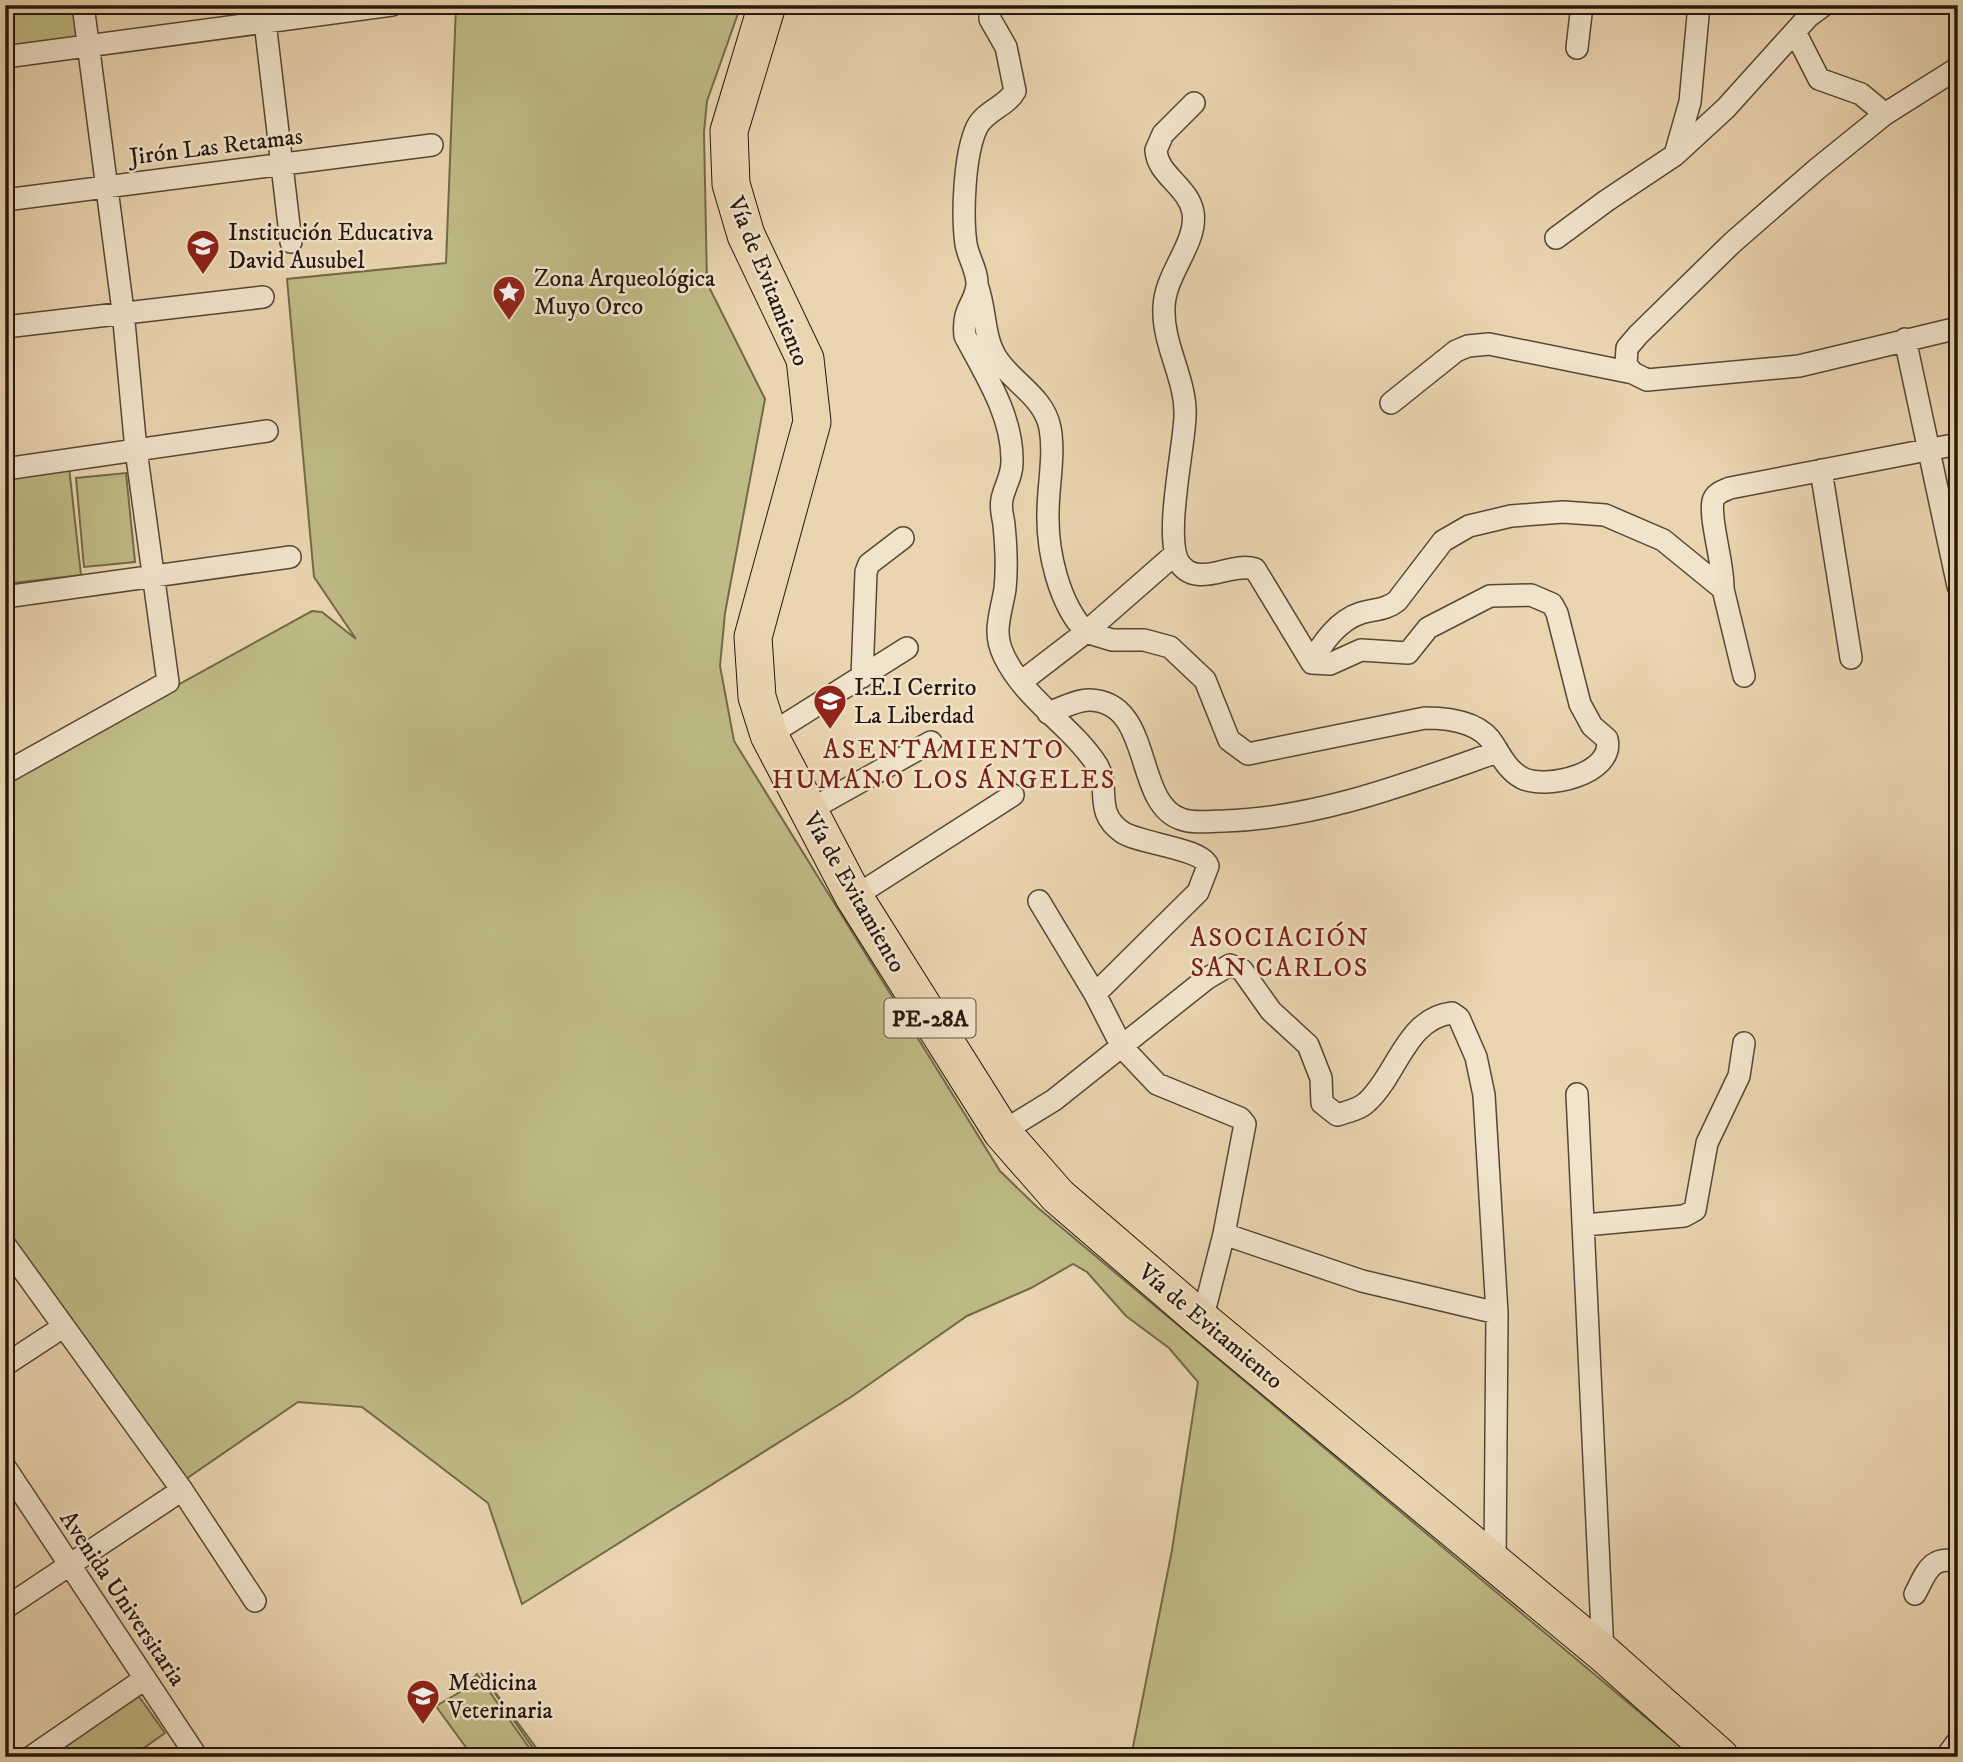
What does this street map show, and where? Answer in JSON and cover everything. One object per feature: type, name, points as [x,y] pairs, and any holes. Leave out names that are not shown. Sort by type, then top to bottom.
[{"type":"highway","name":"Vía de Evitamiento","points":[[767,5],[729,131],[731,184],[746,234],[805,359],[812,422],[753,637],[757,697],[769,735],[854,897],[1002,1132],[1058,1196],[1202,1320],[1603,1653],[1720,1757]]},
{"type":"street","points":[[5,773],[168,682],[136,450],[123,311],[83,5]]},
{"type":"street","points":[[5,57],[88,46],[264,13],[391,5]]},
{"type":"street","points":[[990,5],[990,19],[1006,47],[1015,91],[1009,102],[992,110],[978,126],[970,151],[966,245],[985,304],[990,346],[996,358],[1026,387],[1050,426],[1048,516],[1052,554],[1067,607],[1086,632],[1112,640],[1144,640],[1170,647],[1205,680],[1229,740],[1248,754],[1425,718],[1451,720],[1473,727],[1489,738],[1507,766],[1524,779],[1546,783],[1576,776],[1600,764],[1608,754],[1607,739],[1592,726],[1580,704],[1562,623],[1552,604],[1541,598],[1521,593],[1482,599],[1428,628],[1408,653],[1360,650],[1330,664],[1312,663]]},
{"type":"street","points":[[1577,48],[1581,5]]},
{"type":"street","points":[[1675,155],[1690,102],[1699,5]]},
{"type":"street","points":[[1556,238],[1675,155],[1726,108],[1795,32],[1824,5]]},
{"type":"street","points":[[264,13],[284,164],[291,242]]},
{"type":"street","points":[[1795,32],[1819,79],[1861,94],[1885,114]]},
{"type":"street","points":[[1633,373],[1626,365],[1627,348],[1732,243],[1885,114],[1958,68]]},
{"type":"street","points":[[1194,103],[1163,134],[1156,150],[1162,168],[1185,193],[1194,219],[1191,237],[1170,278],[1164,308],[1167,338],[1185,415],[1178,470],[1174,555],[1182,567],[1196,575],[1238,567],[1255,569],[1312,663]]},
{"type":"street","name":"Jirón Las Retamas","points":[[5,200],[432,145]]},
{"type":"street","points":[[977,285],[965,310],[965,336],[1007,422],[1013,457],[1009,486],[1002,497],[1001,511],[1004,526],[1005,589],[998,614],[998,637],[1006,660],[1021,682],[1100,771],[1102,804],[1114,824],[1134,837],[1201,856],[1208,866],[1198,892],[1095,994]]},
{"type":"street","points":[[5,327],[123,311],[263,298]]},
{"type":"street","points":[[1391,403],[1456,351],[1468,346],[1489,345],[1633,373],[1647,380],[1799,366],[1958,328]]},
{"type":"street","points":[[1905,339],[1958,586]]},
{"type":"street","points":[[5,469],[267,431]]},
{"type":"street","points":[[1744,676],[1723,589],[1724,569],[1713,501],[1719,492],[1958,444]]},
{"type":"street","points":[[1821,470],[1850,658]]},
{"type":"street","points":[[1312,663],[1324,640],[1345,622],[1360,614],[1389,607],[1398,601],[1443,541],[1469,526],[1511,516],[1563,512],[1605,515],[1663,540],[1723,589]]},
{"type":"street","points":[[862,677],[866,572],[869,564],[903,538]]},
{"type":"street","points":[[1021,682],[1086,632],[1174,555]]},
{"type":"street","points":[[5,597],[290,557]]},
{"type":"street","points":[[769,735],[907,648]]},
{"type":"street","points":[[1048,713],[1086,700],[1114,709],[1130,725],[1159,801],[1173,815],[1189,821],[1254,820],[1334,806],[1497,752]]},
{"type":"street","points":[[808,811],[931,742]]},
{"type":"street","points":[[854,897],[1013,795]]},
{"type":"street","points":[[1039,901],[1095,994],[1122,1047],[1157,1084],[1240,1118],[1245,1124],[1224,1234],[1202,1320]]},
{"type":"street","points":[[1002,1132],[1054,1100],[1206,979],[1230,965],[1242,970],[1271,1012],[1308,1045],[1321,1078],[1322,1103],[1338,1115],[1367,1102],[1414,1034],[1440,1014],[1452,1013],[1464,1028],[1481,1075],[1497,1313],[1495,1564]]},
{"type":"street","points":[[1585,1225],[1691,1214],[1707,1143],[1739,1076],[1744,1044]]},
{"type":"street","points":[[1577,1094],[1603,1653]]},
{"type":"street","points":[[1224,1234],[1362,1281],[1497,1313]]},
{"type":"street","points":[[5,1245],[182,1490],[255,1601]]},
{"type":"street","points":[[5,1365],[63,1327]]},
{"type":"street","name":"Avenida Universitaria","points":[[5,1467],[143,1680],[197,1757]]},
{"type":"street","points":[[5,1608],[182,1490]]},
{"type":"street","points":[[1915,1594],[1932,1563],[1942,1558],[1958,1562]]},
{"type":"street","points":[[31,1757],[143,1680]]},
{"type":"street","points":[[1946,1757],[1958,1741]]},
{"type":"shaded area","points":[[5,5],[78,5],[82,42],[5,52]]},
{"type":"shaded area","points":[[456,5],[741,5],[707,101],[704,132],[707,283],[765,399],[725,613],[720,666],[734,741],[1000,1171],[1037,1207],[1693,1757],[1131,1757],[1172,1550],[1198,1382],[1169,1348],[1126,1316],[1087,1272],[1073,1264],[1031,1288],[967,1316],[851,1397],[522,1604],[488,1503],[362,1407],[298,1402],[180,1483],[5,1234],[5,780],[312,611],[322,612],[356,639],[314,577],[287,279],[446,263]]},
{"type":"shaded area","points":[[69,467],[81,575],[5,584],[5,474]]},
{"type":"shaded area","points":[[126,473],[135,562],[84,567],[76,478]]},
{"type":"shaded area","points":[[481,1673],[543,1757],[539,1757]]},
{"type":"shaded area","points":[[477,1674],[536,1757],[473,1757],[438,1709],[436,1706],[460,1692]]},
{"type":"shaded area","points":[[135,1691],[165,1733],[131,1757],[47,1757]]},
{"type":"place","name":"Institución Educativa David Ausubel","points":[[203,276]]},
{"type":"place","name":"Zona Arqueológica Muyo Orco","points":[[509,322]]},
{"type":"place","name":"I.E.I Cerrito La Liberdad","points":[[830,731]]},
{"type":"place","name":"Medicina Veterinaria","points":[[423,1726]]},
{"type":"district","name":"ASENTAMIENTO HUMANO LOS ÁNGELES","points":[[944,764]]},
{"type":"district","name":"ASOCIACIÓN SAN CARLOS","points":[[1280,952]]}]
